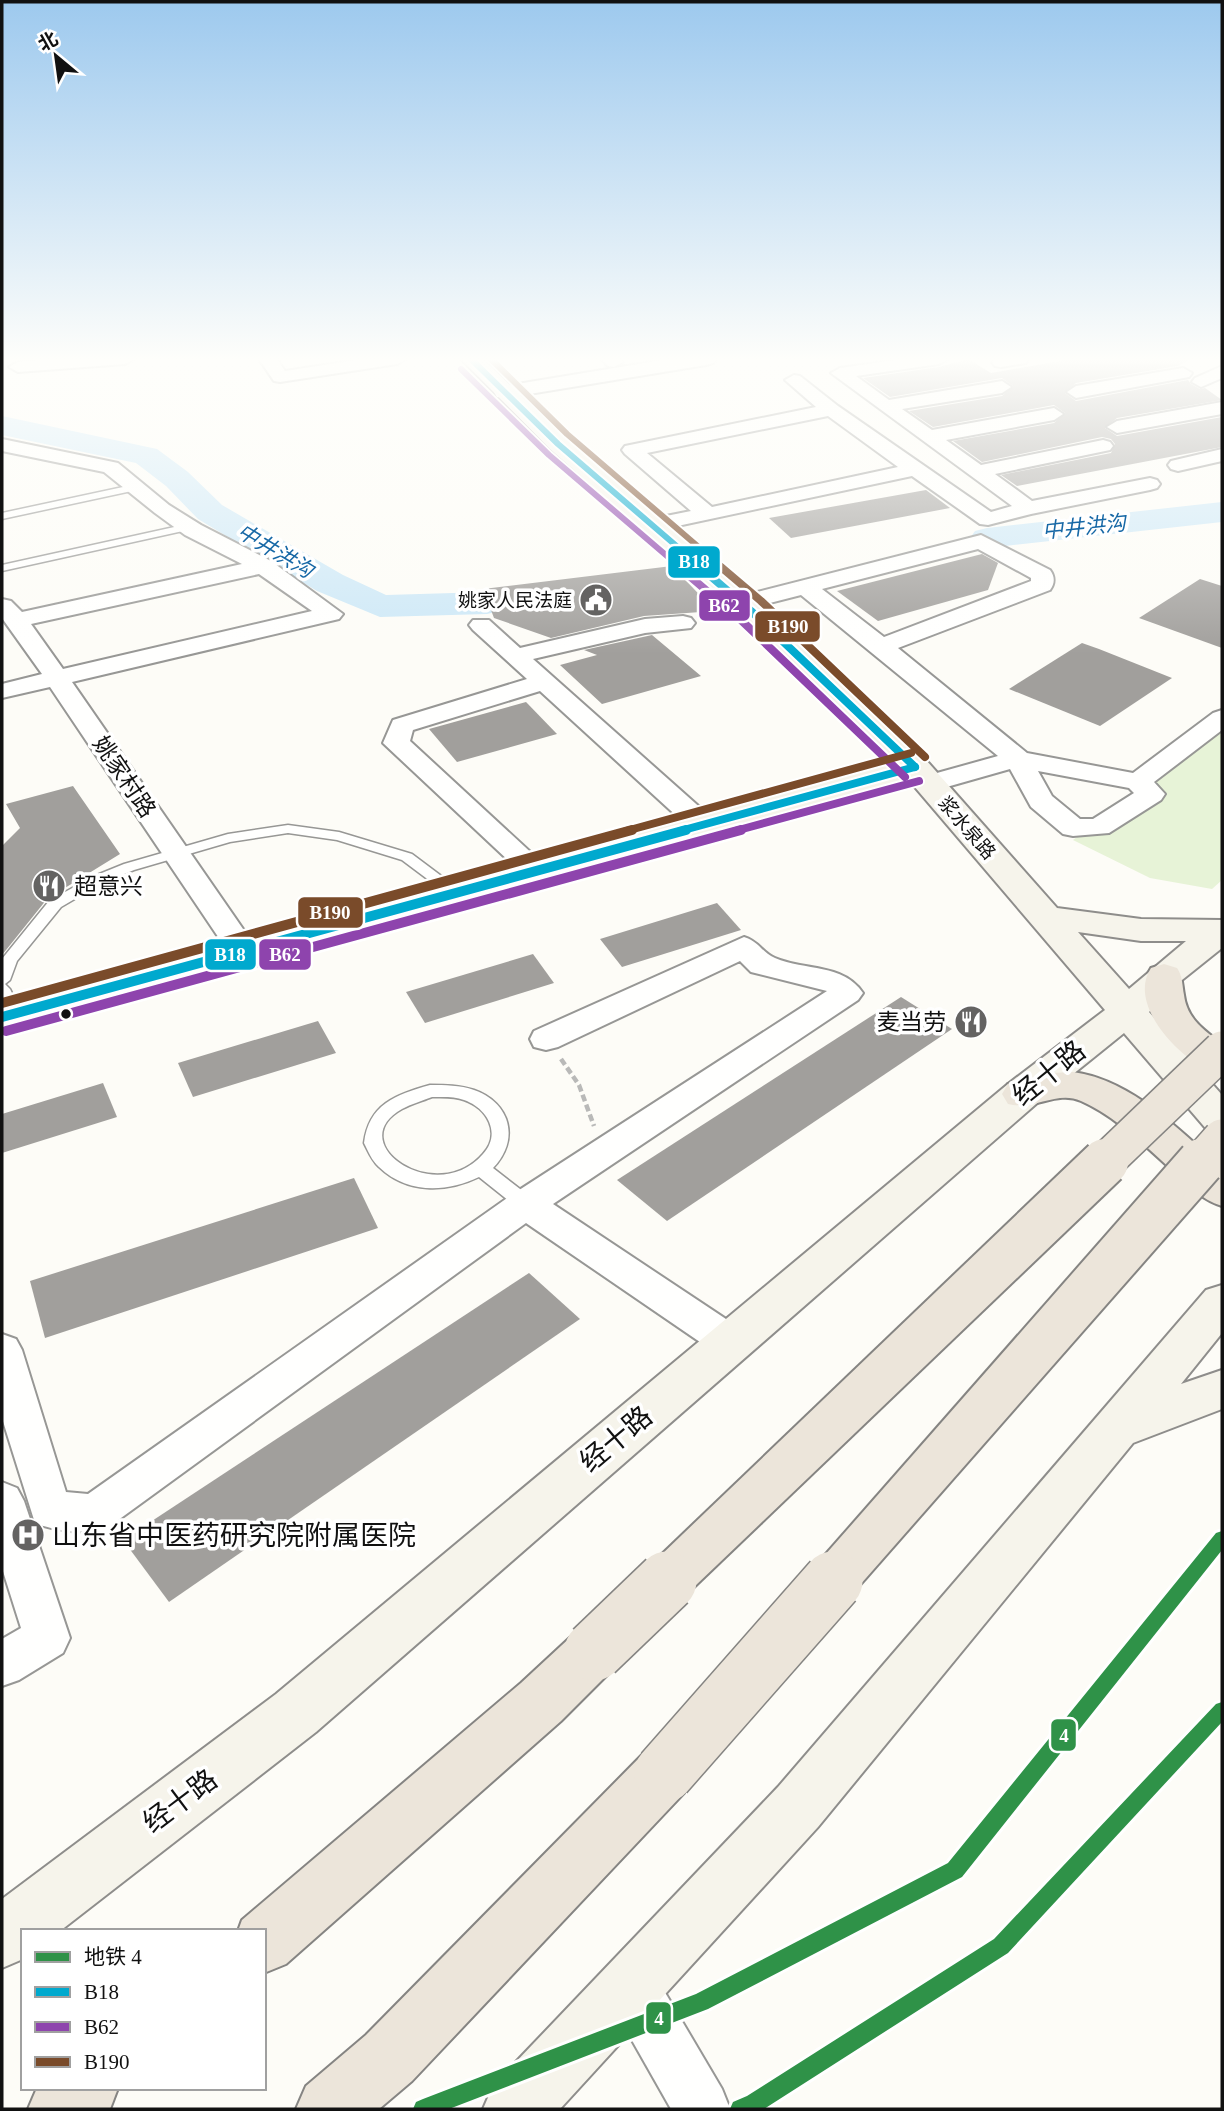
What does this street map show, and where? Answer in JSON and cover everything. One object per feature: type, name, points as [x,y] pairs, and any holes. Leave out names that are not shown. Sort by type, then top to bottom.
[{"type":"highway","points":[[1164,976],[1164,1000],[1173,1024],[1222,1063]]},
{"type":"highway","points":[[266,1940],[541,1702],[1222,1049]]},
{"type":"highway","points":[[1022,1094],[1052,1085],[1080,1086],[1111,1097],[1222,1191]]},
{"type":"highway","points":[[329,2109],[389,2058],[664,1773],[1222,1138]]},
{"type":"highway","points":[[61,2109],[84,2090]]},
{"type":"main road","name":"浆水泉路","points":[[574,458],[742,603],[922,776],[1043,916],[1129,1010],[1222,1121]]},
{"type":"main road","points":[[4,1000],[244,952],[703,825],[922,776]]},
{"type":"main road","points":[[1043,916],[1141,930],[1222,931]]},
{"type":"main road","name":"经十路","points":[[2,1937],[296,1713],[1022,1094],[1129,1010],[1164,976],[1222,931]]},
{"type":"main road","points":[[516,2109],[798,1807],[1222,1302]]},
{"type":"main road","points":[[1116,1429],[1222,1389]]},
{"type":"street","points":[[2,466],[49,458]]},
{"type":"street","points":[[2,691],[331,614],[263,566],[188,527],[111,467],[64,458]]},
{"type":"street","points":[[641,458],[708,514]]},
{"type":"street","points":[[899,458],[988,519],[1028,508],[1150,484]]},
{"type":"street","points":[[957,458],[1028,508]]},
{"type":"street","points":[[977,472],[1047,458]]},
{"type":"street","points":[[1178,465],[1211,458]]},
{"type":"street","points":[[654,525],[915,469]]},
{"type":"street","points":[[742,603],[981,542],[1042,575],[1042,585],[881,646]]},
{"type":"street","points":[[7,616],[263,566]]},
{"type":"street","points":[[805,587],[1018,759],[1041,801],[1073,828],[1099,827],[1151,794],[1138,782],[1018,759],[922,776]]},
{"type":"street","name":"姚家村路","points":[[7,616],[56,678],[244,952]]},
{"type":"street","points":[[516,656],[645,626],[683,623]]},
{"type":"street","points":[[481,625],[703,825]]},
{"type":"street","points":[[536,871],[396,743],[402,725],[545,682]]},
{"type":"street","points":[[1138,782],[1222,718]]},
{"type":"street","points":[[2,1350],[50,1510],[95,1513],[526,1204],[847,993],[837,982],[762,965],[744,947],[546,1039]]},
{"type":"street","points":[[526,1204],[730,1342]]},
{"type":"street","points":[[2,1501],[47,1638],[2,1664]]},
{"type":"street","points":[[631,1986],[702,2109]]},
{"type":"lane","points":[[2,516],[137,487]]},
{"type":"lane","points":[[2,568],[188,527]]},
{"type":"lane","points":[[4,1000],[9,960],[55,904],[97,880],[228,838],[288,829],[339,836],[407,857],[456,893]]},
{"type":"lane","points":[[430,1091],[452,1091],[471,1095],[486,1103],[497,1115],[502,1128],[501,1142],[493,1156],[480,1168],[462,1177],[441,1181],[418,1181],[398,1175],[383,1164],[374,1150],[373,1135],[379,1119],[392,1106],[410,1096],[430,1091]]},
{"type":"lane","points":[[480,1168],[526,1204]]},
{"type":"path","points":[[546,1039],[579,1085],[604,1153]]},
{"type":"green space","points":[[1222,731],[1222,880],[1212,889],[1150,878],[1073,840]]},
{"type":"building","points":[[976,458],[1004,458],[982,462]]},
{"type":"building","points":[[1088,458],[1167,458],[1017,486],[1001,475]]},
{"type":"building","points":[[926,490],[950,508],[791,538],[769,518]]},
{"type":"building","points":[[982,554],[998,563],[988,590],[878,621],[837,591]]},
{"type":"building","name":"姚家人民法庭","points":[[672,566],[715,611],[644,616],[551,638],[494,618],[483,589]]},
{"type":"building","points":[[1200,579],[1222,586],[1222,648],[1139,618]]},
{"type":"building","points":[[652,635],[701,676],[602,704],[560,665],[597,655],[584,650]]},
{"type":"building","points":[[1082,643],[1172,678],[1100,726],[1009,689]]},
{"type":"building","points":[[526,702],[557,734],[457,762],[429,729]]},
{"type":"building","points":[[73,786],[120,854],[47,899],[2,955],[2,846],[20,828],[6,804]]},
{"type":"building","points":[[717,903],[741,930],[622,967],[600,939]]},
{"type":"building","points":[[533,954],[554,983],[425,1023],[406,992]]},
{"type":"building","points":[[901,997],[952,1029],[667,1221],[617,1180]]},
{"type":"building","points":[[318,1021],[336,1053],[193,1097],[178,1063]]},
{"type":"building","points":[[103,1083],[117,1117],[2,1153],[2,1114]]},
{"type":"building","points":[[354,1178],[378,1228],[45,1338],[30,1281]]},
{"type":"building","points":[[529,1273],[580,1319],[169,1602],[123,1540]]},
{"type":"waterway","name":"中井洪沟","points":[[148,458],[177,479],[210,512],[330,583],[380,606],[487,603]]},
{"type":"waterway","name":"中井洪沟","points":[[987,538],[1222,512]]},
{"type":"metro line","name":"4","points":[[423,2109],[701,2002],[955,1870],[1222,1538]]},
{"type":"metro line","name":"4","points":[[740,2109],[752,2105],[1001,1946],[1222,1710]]},
{"type":"transit line","name":"B62","points":[[552,458],[742,621],[905,777]]},
{"type":"transit line","name":"B18","points":[[574,458],[751,611],[915,767]]},
{"type":"transit line","name":"B190","points":[[594,458],[761,601],[925,757]]},
{"type":"transit line","name":"B190","points":[[2,1003],[911,753]]},
{"type":"transit line","name":"B18","points":[[2,1017],[915,767]]},
{"type":"transit line","name":"B62","points":[[6,1031],[919,781]]},
{"type":"place","name":"姚家人民法庭","points":[[596,600]]},
{"type":"place","name":"超意兴","points":[[49,886]]},
{"type":"place","name":"麦当劳","points":[[971,1022]]},
{"type":"place","name":"山东省中医药研究院附属医院","points":[[28,1535]]}]
